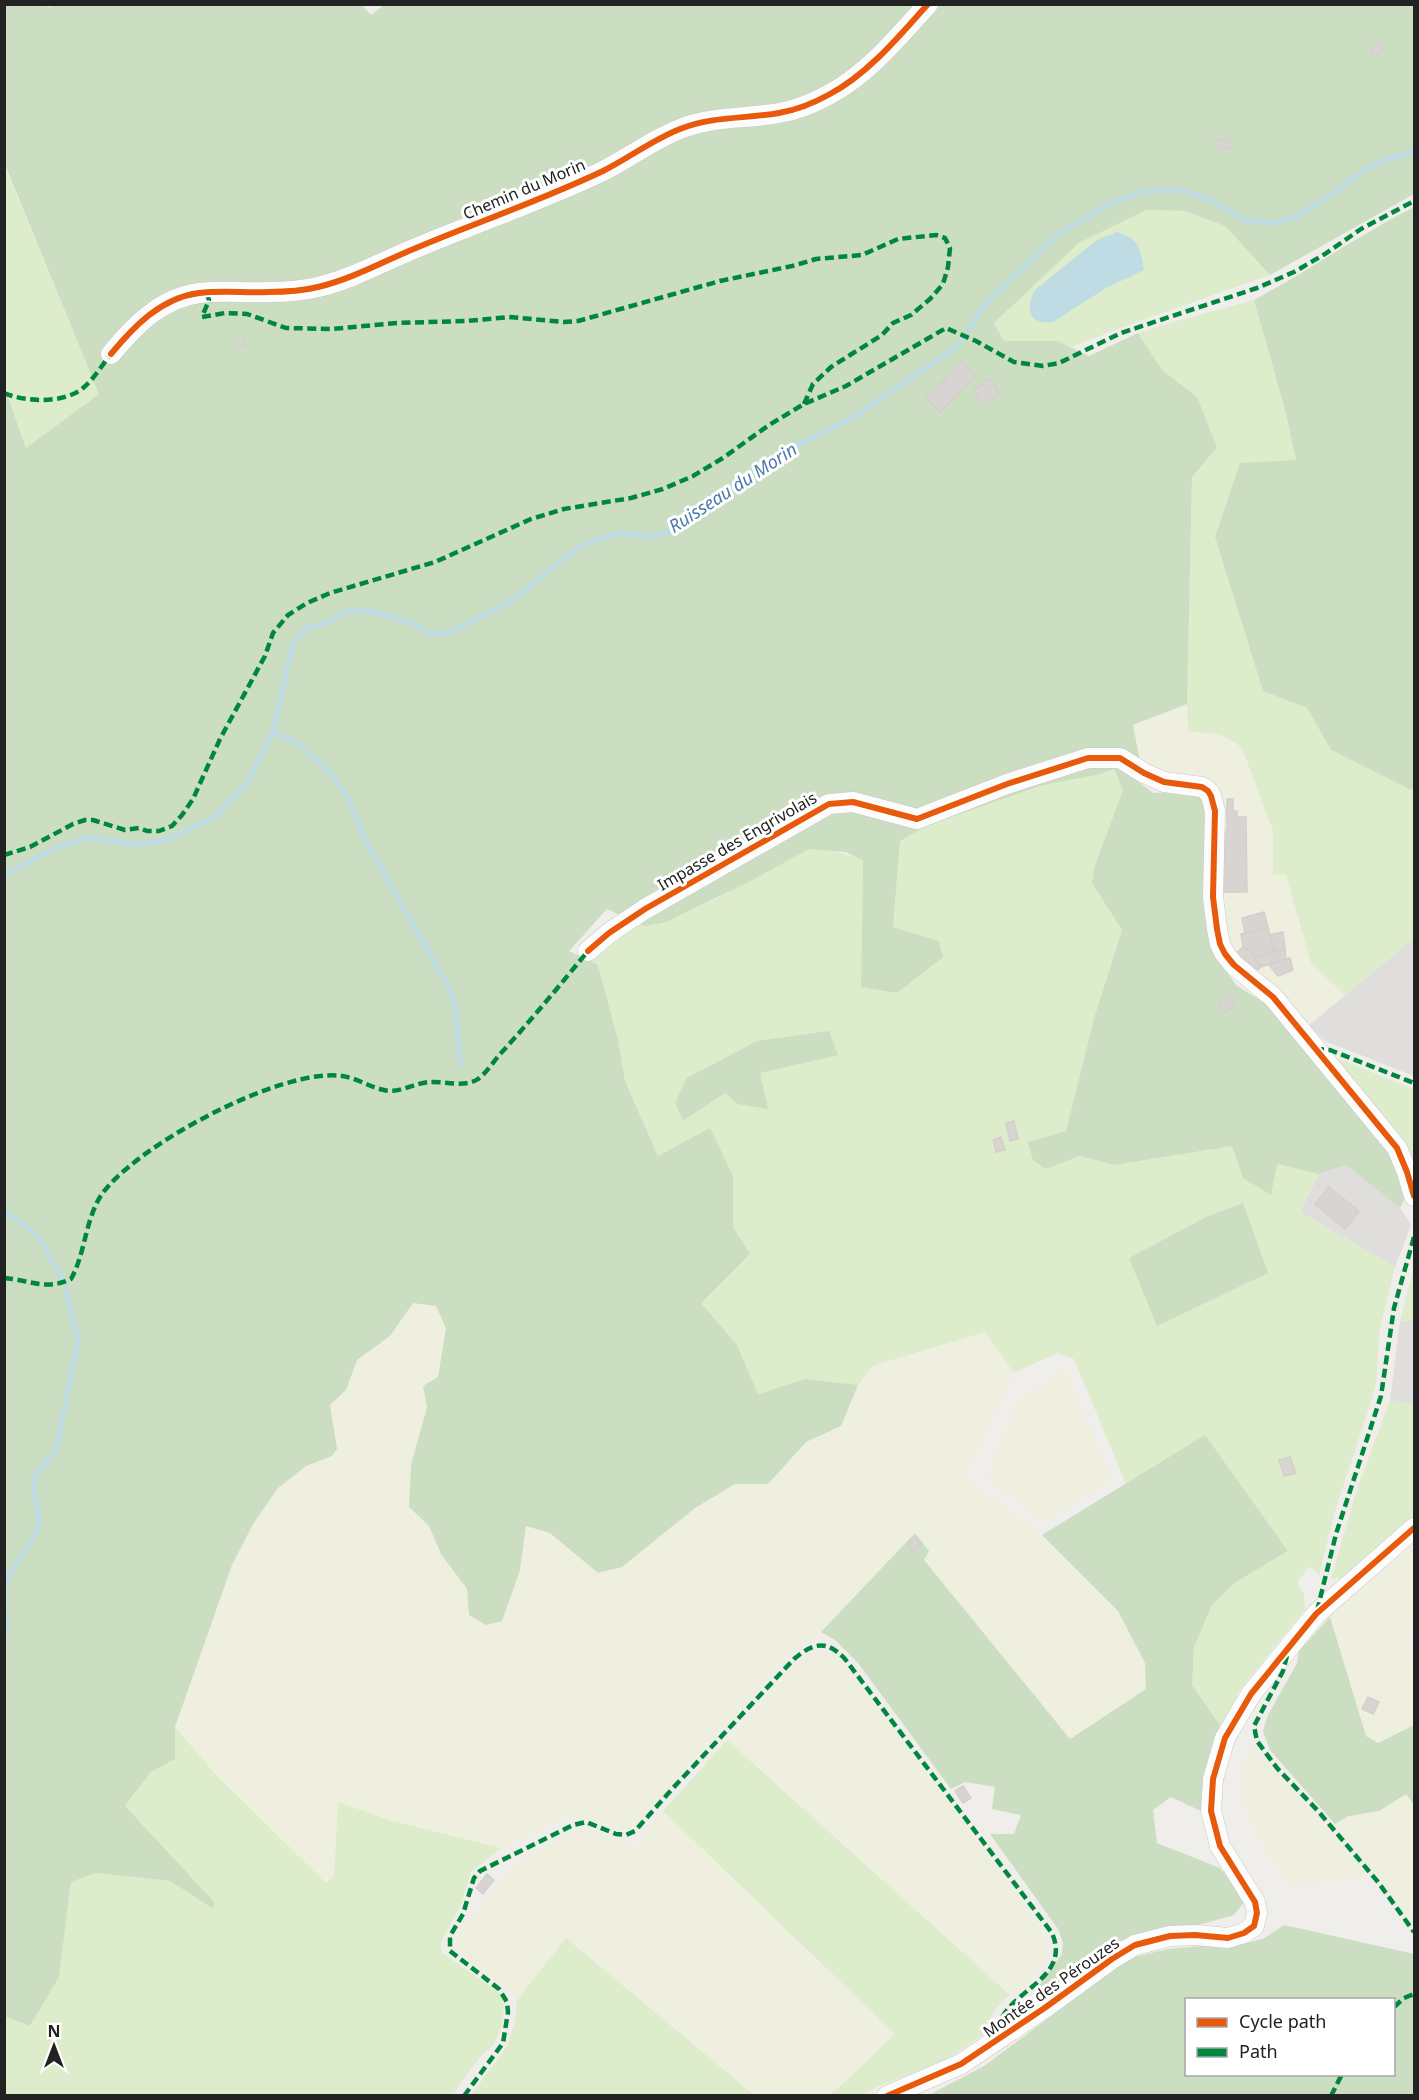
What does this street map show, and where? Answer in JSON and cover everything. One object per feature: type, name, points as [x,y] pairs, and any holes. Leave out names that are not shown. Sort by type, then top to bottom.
[{"type":"street","name":"Chemin du Morin","points":[[111,354],[146,316],[161,306],[181,298],[206,292],[278,292],[318,287],[374,267],[584,180],[619,163],[659,139],[699,122],[778,113],[801,108],[832,93],[875,61],[928,4]]},
{"type":"street","name":"Impasse des Engrivolais","points":[[588,951],[609,933],[645,909],[829,804],[853,802],[916,819],[1007,784],[1088,758],[1120,758],[1164,782],[1202,787],[1208,791],[1215,811],[1213,897],[1220,944],[1225,954],[1234,965],[1273,997],[1397,1148],[1414,1196]]},
{"type":"street","name":"Montée des Pérouzes","points":[[887,2096],[961,2064],[1112,1959],[1135,1946],[1170,1936],[1195,1935],[1228,1938],[1244,1933],[1254,1926],[1257,1913],[1255,1902],[1220,1846],[1211,1811],[1213,1779],[1225,1738],[1251,1694],[1316,1614],[1414,1528]]},
{"type":"shaded area","points":[[1414,938],[1414,1076],[1325,1041],[1309,1025]]},
{"type":"shaded area","points":[[1346,1165],[1400,1208],[1411,1225],[1395,1267],[1300,1212],[1319,1174]]},
{"type":"shaded area","points":[[1414,1320],[1414,1405],[1390,1400],[1400,1321]]},
{"type":"green space","points":[[60,4],[361,4],[371,15],[385,4],[1414,5],[1414,194],[1270,275],[1225,226],[1185,211],[1146,210],[1079,243],[994,323],[1004,341],[1058,341],[1089,356],[1138,333],[1162,370],[1197,397],[1217,447],[1192,477],[1187,704],[1133,725],[1140,761],[1121,768],[1153,793],[1190,790],[1208,798],[1207,933],[1216,957],[1236,985],[1266,1004],[1392,1154],[1405,1197],[1400,1208],[1346,1165],[1319,1174],[1277,1164],[1271,1195],[1243,1178],[1232,1146],[1115,1165],[1080,1156],[1046,1169],[1033,1160],[1028,1142],[1066,1131],[1095,1015],[1122,930],[1092,883],[1094,868],[1123,790],[1114,769],[1101,774],[1040,786],[926,826],[900,841],[893,927],[939,941],[943,957],[897,993],[861,987],[863,861],[846,852],[809,849],[749,882],[666,922],[644,926],[607,909],[569,951],[598,965],[618,1040],[625,1081],[658,1156],[710,1128],[733,1176],[733,1227],[750,1254],[701,1303],[737,1345],[758,1394],[805,1379],[858,1385],[841,1426],[806,1442],[768,1484],[735,1484],[695,1508],[622,1567],[598,1573],[550,1533],[526,1526],[520,1570],[502,1621],[486,1625],[469,1615],[467,1589],[441,1554],[429,1526],[409,1507],[411,1465],[427,1407],[423,1386],[438,1377],[446,1328],[436,1306],[413,1303],[390,1336],[357,1360],[346,1390],[330,1405],[337,1449],[332,1456],[306,1466],[278,1488],[253,1524],[232,1565],[175,1727],[175,1759],[151,1772],[125,1806],[214,1902],[213,1909],[170,1881],[96,1873],[71,1882],[59,1977],[30,2026],[4,2016],[4,385],[26,448],[99,394],[5,165],[5,5],[46,5],[48,7]]},
{"type":"green space","points":[[4,165],[99,394],[26,448],[5,385]]},
{"type":"green space","points":[[1414,207],[1414,787],[1411,790],[1331,750],[1307,708],[1263,691],[1215,537],[1240,463],[1296,460],[1286,413],[1254,300]]},
{"type":"green space","points":[[1146,210],[1185,211],[1225,226],[1270,275],[1072,347],[1058,341],[1004,341],[994,323],[1079,243]]},
{"type":"green space","points":[[1254,300],[1286,413],[1296,460],[1215,537],[1263,691],[1307,708],[1331,750],[1411,790],[1414,787],[1414,938],[1345,995],[1311,963],[1286,875],[1273,875],[1273,831],[1242,748],[1223,736],[1188,732],[1192,477],[1197,397],[1162,370],[1138,333]]},
{"type":"green space","points":[[1187,704],[1188,732],[1215,733],[1232,740],[1242,748],[1273,831],[1273,875],[1285,874],[1311,963],[1345,995],[1309,1025],[1260,980],[1225,941],[1219,874],[1155,774],[1140,761],[1133,725]]},
{"type":"green space","points":[[1114,769],[1123,790],[1094,868],[1092,883],[1122,930],[1095,1015],[1066,1131],[1028,1142],[1046,1169],[1080,1156],[1115,1165],[1232,1146],[1243,1178],[1271,1194],[1276,1164],[1319,1174],[1300,1212],[1395,1267],[1379,1333],[1377,1377],[1372,1399],[1335,1511],[1319,1575],[1310,1566],[1297,1582],[1304,1594],[1305,1609],[1239,1691],[1222,1728],[1192,1685],[1194,1647],[1212,1605],[1236,1582],[1288,1551],[1205,1436],[1126,1484],[1074,1359],[1057,1353],[1014,1373],[985,1332],[872,1366],[858,1385],[805,1379],[758,1394],[737,1345],[700,1302],[750,1254],[733,1227],[733,1176],[658,1156],[625,1081],[618,1040],[598,965],[591,962],[639,924],[650,925],[686,913],[802,852],[810,849],[823,849],[863,861],[861,987],[939,941],[893,927],[900,841],[926,826],[1040,786],[1101,774]]},
{"type":"green space","points":[[829,1031],[838,1055],[760,1073],[768,1109],[738,1104],[725,1093],[683,1121],[675,1103],[687,1078],[757,1041]]},
{"type":"green space","points":[[1334,1057],[1414,1089],[1414,1167]]},
{"type":"green space","points":[[1243,1203],[1268,1273],[1157,1326],[1129,1258],[1208,1216]]},
{"type":"green space","points":[[1414,1267],[1414,1320],[1400,1321]]},
{"type":"green space","points":[[413,1302],[436,1306],[446,1327],[438,1377],[423,1386],[427,1407],[411,1465],[409,1507],[429,1526],[441,1554],[467,1589],[469,1615],[520,1570],[526,1526],[550,1533],[598,1573],[735,1484],[768,1484],[806,1442],[841,1426],[858,1385],[872,1366],[985,1332],[1014,1373],[965,1478],[1042,1535],[1118,1611],[1145,1663],[1146,1689],[1069,1739],[924,1560],[929,1551],[915,1533],[821,1632],[792,1649],[637,1824],[625,1829],[569,1815],[501,1848],[389,1820],[338,1802],[334,1876],[326,1883],[215,1774],[175,1727],[232,1565],[253,1524],[278,1488],[306,1466],[332,1456],[337,1449],[330,1405],[346,1390],[357,1360],[390,1336]]},
{"type":"green space","points":[[1064,1368],[1113,1479],[1045,1523],[987,1479],[1016,1404]]},
{"type":"green space","points":[[1390,1400],[1414,1405],[1414,1517],[1341,1578],[1331,1579],[1356,1492]]},
{"type":"green space","points":[[1205,1435],[1288,1551],[1236,1582],[1212,1605],[1194,1647],[1192,1685],[1222,1728],[1204,1774],[1201,1811],[1171,1797],[1153,1810],[1157,1843],[1220,1868],[1245,1901],[1234,1915],[1195,1926],[1147,1931],[1119,1941],[1039,1998],[1035,1991],[1062,1954],[1063,1943],[1058,1929],[990,1834],[1014,1834],[1021,1815],[992,1809],[995,1787],[965,1782],[951,1789],[858,1663],[835,1640],[821,1632],[915,1533],[929,1551],[924,1560],[1070,1739],[1146,1689],[1145,1663],[1118,1611],[1042,1535]]},
{"type":"green space","points":[[1414,1542],[1414,1627],[1408,1630],[1414,1669],[1414,1725],[1378,1743],[1366,1736],[1330,1617]]},
{"type":"green space","points":[[1330,1617],[1366,1736],[1378,1743],[1414,1725],[1414,1805],[1406,1794],[1379,1811],[1349,1816],[1335,1824],[1270,1750],[1263,1731],[1267,1717],[1297,1663],[1299,1651]]},
{"type":"green space","points":[[823,1651],[838,1656],[1039,1923],[1046,1942],[1044,1962],[1034,1977],[1010,1995],[727,1740],[793,1666],[810,1653]]},
{"type":"green space","points":[[175,1727],[215,1774],[326,1883],[334,1876],[338,1802],[389,1820],[501,1848],[471,1872],[461,1904],[441,1943],[441,1952],[498,1992],[505,2003],[501,2028],[494,2044],[479,2058],[453,2095],[5,2095],[4,2016],[30,2026],[59,1977],[71,1882],[95,1873],[170,1881],[212,1909],[213,1902],[125,1807],[151,1772],[175,1759]]},
{"type":"green space","points":[[727,1740],[1010,1995],[996,2008],[983,2035],[941,2063],[883,2084],[863,2095],[829,2095],[895,2034],[663,1811]]},
{"type":"green space","points":[[1252,1744],[1366,1875],[1363,1878],[1292,1886],[1263,1848],[1242,1803],[1243,1767]]},
{"type":"green space","points":[[1406,1794],[1414,1805],[1414,1923],[1335,1824],[1349,1816],[1379,1811]]},
{"type":"green space","points":[[663,1811],[896,2034],[829,2095],[754,2095],[567,1938],[517,2000],[507,1988],[458,1952],[454,1943],[460,1931],[516,1861],[577,1830],[588,1829],[635,1848]]},
{"type":"green space","points":[[1284,1925],[1414,1954],[1414,2095],[927,2096],[984,2066],[1130,1958],[1168,1949],[1237,1945],[1263,1939]]},
{"type":"green space","points":[[566,1938],[754,2095],[471,2095],[507,2046],[515,2022],[517,2000]]},
{"type":"water","points":[[1117,232],[1130,238],[1138,246],[1144,270],[1106,288],[1053,322],[1045,323],[1034,318],[1031,314],[1030,303],[1035,290],[1097,240]]},
{"type":"building","points":[[1380,43],[1384,52],[1374,57],[1370,49]]},
{"type":"building","points":[[1229,137],[1231,147],[1219,151],[1216,142]]},
{"type":"building","points":[[242,337],[245,345],[237,347],[234,340]]},
{"type":"building","points":[[962,361],[976,375],[957,395],[942,381]]},
{"type":"building","points":[[990,379],[999,393],[983,404],[973,390]]},
{"type":"building","points":[[942,381],[957,395],[940,412],[925,397]]},
{"type":"building","points":[[1227,799],[1233,799],[1233,811],[1237,811],[1237,817],[1246,817],[1247,892],[1224,892],[1222,832],[1227,832]]},
{"type":"building","points":[[1264,912],[1268,928],[1245,933],[1242,918]]},
{"type":"building","points":[[1268,928],[1274,952],[1257,956],[1243,947],[1241,934]]},
{"type":"building","points":[[1283,932],[1285,948],[1274,952],[1269,935]]},
{"type":"building","points":[[1243,947],[1257,956],[1255,959],[1261,967],[1254,973],[1234,956]]},
{"type":"building","points":[[1285,948],[1286,959],[1261,967],[1255,959],[1257,956]]},
{"type":"building","points":[[1290,958],[1293,970],[1278,976],[1269,965]]},
{"type":"building","points":[[1230,992],[1236,1006],[1224,1012],[1219,1003]]},
{"type":"building","points":[[1014,1121],[1018,1139],[1010,1141],[1006,1123]]},
{"type":"building","points":[[1001,1137],[1005,1150],[996,1152],[993,1140]]},
{"type":"building","points":[[1329,1187],[1359,1211],[1345,1229],[1315,1204]]},
{"type":"building","points":[[1290,1457],[1296,1473],[1284,1476],[1279,1460]]},
{"type":"building","points":[[915,1537],[921,1545],[913,1552],[907,1544]]},
{"type":"building","points":[[1368,1697],[1379,1702],[1373,1714],[1362,1709]]},
{"type":"building","points":[[963,1786],[971,1798],[963,1803],[955,1791]]},
{"type":"building","points":[[487,1874],[494,1880],[483,1894],[476,1888]]},
{"type":"waterway","name":"Ruisseau du Morin","points":[[4,875],[58,847],[90,837],[135,845],[166,840],[215,817],[247,783],[273,732],[293,644],[306,628],[327,623],[347,611],[371,611],[415,624],[430,634],[449,633],[513,600],[580,546],[619,533],[653,536],[675,529],[679,523],[772,458],[857,415],[959,345],[983,307],[1057,235],[1109,204],[1143,191],[1186,191],[1213,201],[1244,220],[1274,223],[1295,217],[1327,198],[1363,171],[1385,160],[1414,152]]},
{"type":"waterway","points":[[273,732],[299,744],[334,777],[347,796],[365,840],[448,986],[455,1005],[461,1066]]},
{"type":"waterway","points":[[4,1211],[40,1239],[64,1282],[78,1341],[56,1451],[36,1473],[34,1489],[40,1524],[33,1539],[10,1573],[4,1590]]},
{"type":"waterway","points":[[4,1607],[7,1625],[4,1635]]},
{"type":"marked path","points":[[4,855],[30,847],[85,820],[93,820],[125,830],[139,828],[159,831],[172,826],[193,799],[220,739],[265,656],[273,633],[288,615],[307,603],[330,593],[435,562],[531,519],[564,509],[631,498],[663,489],[693,476],[723,458],[769,425],[804,404],[846,386],[946,328],[1014,362],[1043,366],[1059,363],[1121,333],[1257,288],[1294,272],[1361,229],[1414,201]]},
{"type":"marked path","points":[[206,292],[209,300],[202,317],[225,313],[247,314],[286,328],[331,329],[509,317],[564,322],[578,321],[720,281],[816,259],[862,255],[898,239],[936,235],[945,238],[950,248],[943,284],[911,315],[893,323],[882,335],[831,367],[813,384],[804,404]]},
{"type":"marked path","points":[[4,393],[33,400],[66,397],[83,388],[111,354]]},
{"type":"marked path","points":[[4,1278],[38,1284],[54,1284],[71,1279],[95,1207],[100,1197],[117,1177],[175,1134],[210,1114],[248,1097],[283,1084],[316,1077],[342,1076],[390,1091],[429,1082],[460,1084],[473,1082],[487,1070],[588,951]]},
{"type":"marked path","points":[[1315,1049],[1330,1050],[1414,1083]]},
{"type":"marked path","points":[[1317,1611],[1336,1534],[1381,1396],[1394,1308],[1414,1237]]},
{"type":"marked path","points":[[464,2096],[503,2043],[508,2012],[507,2002],[499,1989],[450,1951],[450,1936],[463,1914],[474,1878],[480,1871],[573,1825],[586,1822],[616,1834],[626,1835],[635,1831],[794,1659],[807,1649],[820,1646],[832,1648],[845,1659],[1052,1933],[1056,1947],[1054,1960],[1041,1979],[1003,2016],[999,2039]]},
{"type":"marked path","points":[[1287,1656],[1283,1671],[1254,1726],[1257,1741],[1277,1768],[1318,1811],[1378,1882],[1414,1932]]},
{"type":"marked path","points":[[1395,2006],[1404,1998],[1414,1994]]},
{"type":"marked path","points":[[1331,2096],[1341,2076]]},
{"type":"cycle path","points":[[111,354],[149,315],[185,296],[216,292],[293,291],[331,284],[580,182],[680,129],[716,120],[786,112],[812,103],[858,76],[895,41],[928,4]]},
{"type":"cycle path","points":[[588,951],[609,933],[645,909],[829,804],[853,802],[917,819],[1007,784],[1088,758],[1120,758],[1164,782],[1202,787],[1208,791],[1215,811],[1213,897],[1220,944],[1225,954],[1234,965],[1273,997],[1397,1148],[1414,1196]]},
{"type":"cycle path","points":[[887,2096],[961,2064],[1135,1945],[1170,1936],[1195,1935],[1228,1938],[1244,1933],[1254,1926],[1257,1913],[1255,1902],[1220,1846],[1211,1811],[1213,1779],[1225,1738],[1251,1694],[1316,1614],[1414,1528]]}]
